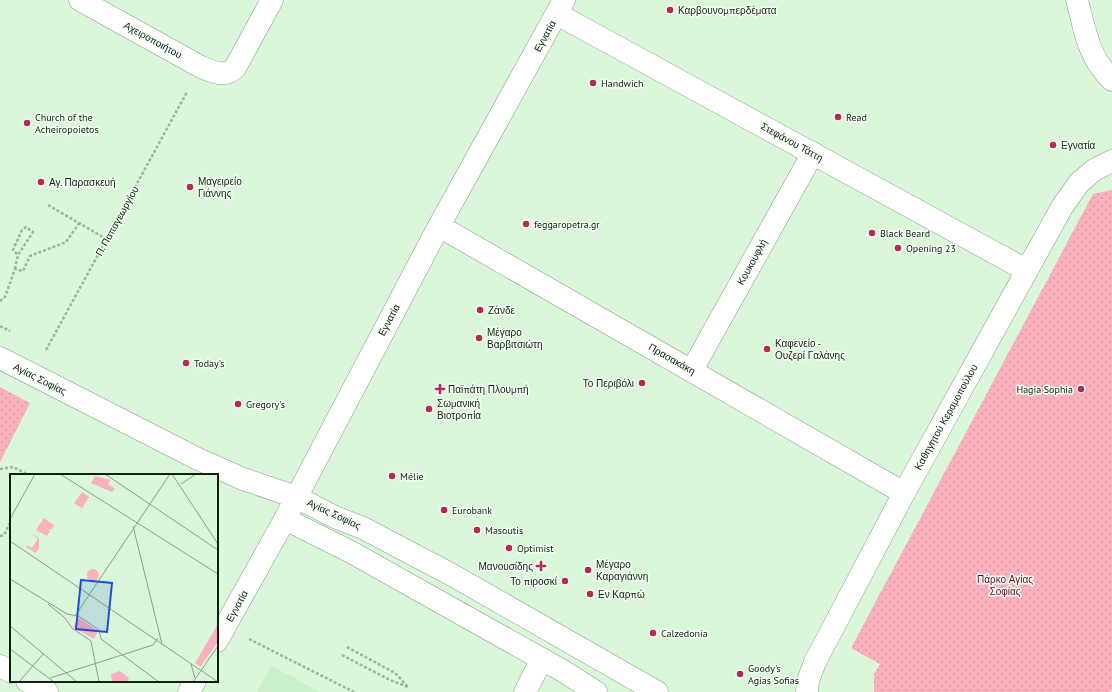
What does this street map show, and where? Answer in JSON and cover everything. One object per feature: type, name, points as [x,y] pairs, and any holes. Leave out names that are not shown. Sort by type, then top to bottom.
[{"type":"main road","name":"Αχειροποιήτου","points":[[80,0],[201,67],[215,73],[227,73],[235,68],[272,0]]},
{"type":"main road","points":[[1078,0],[1089,46],[1096,62],[1112,80]]},
{"type":"main road","name":"Στεφάνου Τάττη","points":[[561,7],[813,153],[1026,270]]},
{"type":"main road","name":"Εγνατία","points":[[221,634],[284,519],[439,226],[561,7]]},
{"type":"main road","name":"Κουκουφλή","points":[[692,370],[813,153]]},
{"type":"main road","name":"Καθηγητού Κεραμοπούλου","points":[[807,692],[808,682],[815,662],[904,493],[1062,207],[1079,183],[1094,170],[1112,161]]},
{"type":"main road","name":"Πρασακάκη","points":[[439,226],[904,493]]},
{"type":"main road","name":"Αγίας Σοφίας","points":[[0,358],[128,425],[230,474],[296,496],[335,517],[363,528],[454,576],[657,692]]},
{"type":"main road","points":[[284,519],[351,552],[542,659],[596,692]]},
{"type":"main road","points":[[525,692],[542,659]]},
{"type":"main road","points":[[0,666],[10,671]]},
{"type":"main road","points":[[29,682],[47,692]]},
{"type":"main road","points":[[189,692],[194,682]]},
{"type":"path","name":"Π. Παπαγεωργίου","points":[[32,375],[108,240],[201,67]]},
{"type":"path","points":[[48,205],[80,222],[108,240]]},
{"type":"path","points":[[15,269],[23,271],[30,256],[66,242],[80,222]]},
{"type":"path","points":[[0,301],[5,297],[15,269],[18,254],[33,232],[26,227],[22,230],[13,250],[18,254]]},
{"type":"path","points":[[0,326],[4,328]]},
{"type":"path","points":[[0,469],[13,467],[28,474]]},
{"type":"path","points":[[0,536],[4,535],[10,523]]},
{"type":"path","points":[[221,634],[354,692]]},
{"type":"path","points":[[342,655],[390,680],[409,688],[395,673],[347,647]]},
{"type":"shaded area","points":[[271,666],[287,674],[320,692],[257,692]]},
{"type":"green space","name":"Πάρκο Αγίας Σοφίας","points":[[1112,190],[1112,689],[1110,692],[874,692],[874,674],[880,664],[851,648],[1093,194]]},
{"type":"green space","points":[[0,387],[30,403],[0,462]]},
{"type":"place","name":"Καρβουνομπερδέματα","points":[[670,10]]},
{"type":"place","name":"Handwich","points":[[593,83]]},
{"type":"place","name":"Read","points":[[838,117]]},
{"type":"place","name":"Church of the Acheiropoietos","points":[[27,123]]},
{"type":"place","name":"Εγνατία","points":[[1053,145]]},
{"type":"place","name":"Αγ. Παρασκευή","points":[[41,182]]},
{"type":"place","name":"Μαγειρείο Γιάννης","points":[[190,187]]},
{"type":"place","name":"feggaropetra.gr","points":[[526,224]]},
{"type":"place","name":"Black Beard","points":[[872,233]]},
{"type":"place","name":"Opening 23","points":[[898,248]]},
{"type":"place","name":"Ζάνδε","points":[[480,310]]},
{"type":"place","name":"Μέγαρο Βαρβιτσιώτη","points":[[479,338]]},
{"type":"place","name":"Καφενείο - Ουζερί Γαλάνης","points":[[767,349]]},
{"type":"place","name":"Today's","points":[[186,363]]},
{"type":"place","name":"Το Περιβόλι","points":[[642,383]]},
{"type":"place","name":"Παϊπάτη Πλουμπή","points":[[440,389]]},
{"type":"place","name":"Hagia Sophia","points":[[1081,389]]},
{"type":"place","name":"Gregory's","points":[[238,404]]},
{"type":"place","name":"Σωμανική Βιοτροπία","points":[[429,409]]},
{"type":"place","name":"Mélie","points":[[392,476]]},
{"type":"place","name":"Eurobank","points":[[444,510]]},
{"type":"place","name":"Masoutis","points":[[477,530]]},
{"type":"place","name":"Optimist","points":[[509,548]]},
{"type":"place","name":"Μανουσίδης","points":[[541,566]]},
{"type":"place","name":"Μέγαρο Καραγιάννη","points":[[588,570]]},
{"type":"place","name":"Το πιροσκί","points":[[565,581]]},
{"type":"place","name":"Εν Καρπώ","points":[[590,594]]},
{"type":"place","name":"Calzedonia","points":[[653,633]]},
{"type":"place","name":"Goody's Agias Sofias","points":[[740,674]]}]
